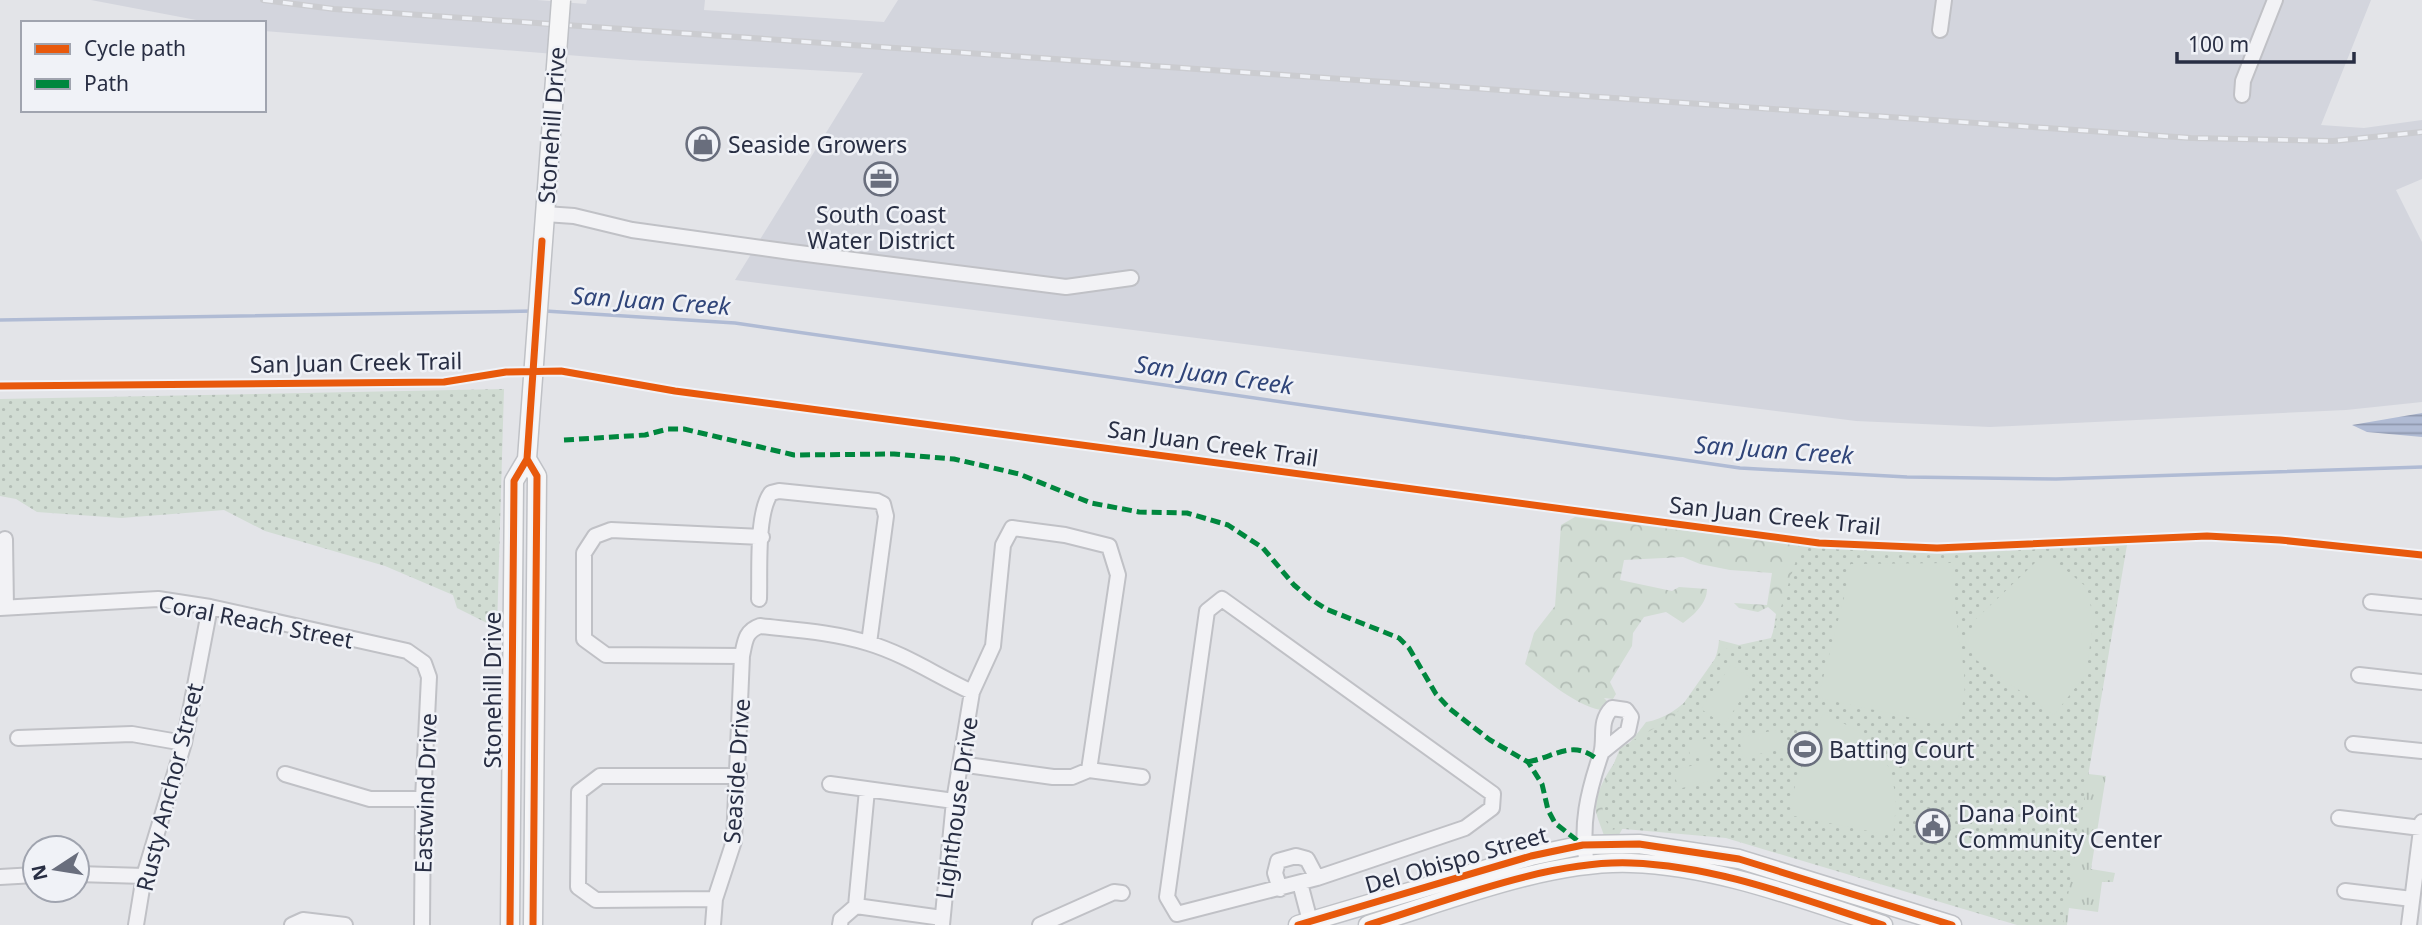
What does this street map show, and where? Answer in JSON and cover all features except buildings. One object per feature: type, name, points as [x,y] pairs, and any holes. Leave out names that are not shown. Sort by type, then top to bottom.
[{"type":"main road","name":"Stonehill Drive","points":[[510,925],[514,481],[527,459],[561,0]]},
{"type":"main road","name":"Stonehill Drive","points":[[527,459],[537,476],[533,925]]},
{"type":"main road","name":"Del Obispo Street","points":[[1307,924],[1499,864],[1583,845],[1639,844],[1708,852],[1952,925]]},
{"type":"main road","name":"Del Obispo Street","points":[[1368,925],[1488,889],[1587,866],[1629,863],[1720,874],[1883,925]]},
{"type":"street","points":[[1940,30],[1944,0]]},
{"type":"street","points":[[2242,95],[2244,81],[2275,0]]},
{"type":"street","points":[[545,214],[574,216],[632,230],[1066,287],[1131,278]]},
{"type":"street","points":[[759,599],[765,505],[769,495],[779,491],[872,499],[883,505],[886,516],[869,643]]},
{"type":"street","name":"Lighthouse Drive","points":[[942,921],[954,801],[972,692],[993,646],[1003,545],[1012,528],[1065,536],[1109,547],[1118,575],[1089,771]]},
{"type":"street","points":[[762,537],[611,530],[595,536],[584,553],[584,639],[606,655],[743,656],[747,635],[760,626],[829,633],[869,643],[912,660],[972,692]]},
{"type":"street","points":[[3,608],[5,540]]},
{"type":"street","name":"Coral Reach Street","points":[[3,608],[158,599],[210,607],[407,651],[424,663]]},
{"type":"street","points":[[1222,599],[1493,794],[1492,808],[1465,828],[1280,889],[1177,914],[1167,897],[1207,611],[1222,599]]},
{"type":"street","points":[[2371,602],[2422,607]]},
{"type":"street","name":"Rusty Anchor Street","points":[[136,925],[144,876],[184,743],[210,607]]},
{"type":"street","name":"Seaside Drive","points":[[713,925],[715,900],[734,841],[743,656]]},
{"type":"street","name":"Eastwind Drive","points":[[422,925],[423,799],[429,677],[424,663]]},
{"type":"street","points":[[2359,675],[2422,682]]},
{"type":"street","points":[[18,738],[132,734],[184,743]]},
{"type":"street","points":[[2353,744],[2422,751]]},
{"type":"street","points":[[1587,866],[1583,845],[1587,796],[1602,752]]},
{"type":"street","points":[[960,764],[1053,777],[1072,777],[1089,771],[1142,777]]},
{"type":"street","points":[[285,774],[370,799],[423,799]]},
{"type":"street","points":[[715,900],[596,900],[578,887],[579,792],[600,776],[739,776]]},
{"type":"street","points":[[830,785],[954,801]]},
{"type":"street","points":[[840,925],[841,919],[856,906],[867,790]]},
{"type":"street","points":[[2339,818],[2421,828]]},
{"type":"street","points":[[2409,925],[2422,822]]},
{"type":"street","points":[[1280,889],[1275,873],[1278,861],[1296,856],[1307,859],[1317,878]]},
{"type":"street","points":[[91,874],[144,876]]},
{"type":"street","points":[[0,877],[21,876]]},
{"type":"street","points":[[1300,883],[1307,924]]},
{"type":"street","points":[[2344,891],[2412,899]]},
{"type":"street","points":[[1040,925],[1114,892],[1122,893]]},
{"type":"street","points":[[856,906],[942,921]]},
{"type":"street","points":[[292,925],[303,920],[345,925]]},
{"type":"shaded area","points":[[91,0],[537,0],[586,4],[587,0],[705,0],[704,10],[884,22],[898,0],[2371,0],[2321,125],[2364,128],[2422,120],[2422,179],[2396,190],[2422,242],[2422,402],[2346,410],[1990,427],[1856,421],[735,280],[863,73],[630,60],[266,31],[266,21],[201,21]]},
{"type":"green space","points":[[504,389],[497,628],[457,608],[453,595],[385,566],[265,531],[224,510],[121,518],[37,512],[16,499],[0,496],[0,399]]},
{"type":"green space","points":[[1575,517],[1801,545],[1814,571],[1778,674],[1628,819],[1616,840],[1604,836],[1596,812],[1597,798],[1607,774],[1646,722],[1671,712],[1694,693],[1712,667],[1719,640],[1770,653],[1776,614],[1768,607],[1758,612],[1739,608],[1734,603],[1767,605],[1772,573],[1730,570],[1700,564],[1683,557],[1624,560],[1620,580],[1672,591],[1679,587],[1707,589],[1699,608],[1683,623],[1666,612],[1644,617],[1633,633],[1632,646],[1610,682],[1616,694],[1613,699],[1604,698],[1610,704],[1607,710],[1597,709],[1564,693],[1525,664],[1534,633],[1555,606],[1561,525]]},
{"type":"green space","points":[[1801,545],[1939,554],[2127,545],[2063,925],[2017,925],[1726,838],[1613,828],[1606,821],[1603,812],[1605,790],[1620,748],[1674,717],[1719,653],[1730,647],[1771,638]]},
{"type":"green space","points":[[2050,557],[2084,585],[2094,616],[2086,674],[2054,715],[1975,659],[1965,641],[1976,619],[2039,559]]},
{"type":"green space","points":[[1953,563],[1965,683],[1958,718],[1941,724],[1818,698],[1848,582],[1847,568],[1851,564]]},
{"type":"green space","points":[[1731,665],[1754,680],[1724,725],[1701,709]]},
{"type":"green space","points":[[1823,714],[1861,734],[1885,759],[1895,792],[1893,836],[1794,816],[1789,804],[1802,766],[1797,763],[1808,733],[1814,735]]},
{"type":"green space","points":[[1780,729],[1784,748],[1743,758],[1739,738]]},
{"type":"green space","points":[[1709,738],[1712,754],[1691,759],[1687,743]]},
{"type":"green space","points":[[1715,760],[1719,779],[1678,789],[1674,770]]},
{"type":"green space","points":[[2080,773],[2106,776],[2091,869],[2115,873],[2113,882],[2102,882],[2098,912],[2069,908],[2067,925],[2059,925]]},
{"type":"water","points":[[2422,413],[2422,437],[2367,432],[2352,425]]},
{"type":"waterway","name":"San Juan Creek","points":[[0,320],[533,311]]},
{"type":"waterway","name":"San Juan Creek","points":[[545,311],[735,323],[1740,468],[1907,477],[2056,479],[2422,467]]},
{"type":"railway","points":[[263,0],[334,9],[2191,138],[2333,141],[2422,132]]},
{"type":"marked path","points":[[564,440],[645,435],[668,429],[684,429],[794,455],[894,454],[954,459],[1019,474],[1091,503],[1139,512],[1187,513],[1228,525],[1263,548],[1294,585],[1309,598],[1326,609],[1399,638],[1409,648],[1436,694],[1450,709],[1490,740],[1528,762],[1542,784],[1548,810],[1555,823],[1583,845]]},
{"type":"marked path","points":[[1528,762],[1573,750],[1589,754],[1598,760]]},
{"type":"cycle path","points":[[510,925],[514,481],[527,459],[542,241]]},
{"type":"cycle path","name":"San Juan Creek Trail","points":[[0,386],[444,382],[506,372],[561,371],[675,391],[1819,543],[1937,548],[2207,536],[2280,540],[2422,555]]},
{"type":"cycle path","points":[[527,459],[537,476],[533,925]]},
{"type":"cycle path","points":[[1298,925],[1531,856],[1583,845],[1639,844],[1739,859],[1952,925]]},
{"type":"cycle path","points":[[1368,925],[1533,875],[1566,868],[1631,863],[1663,865],[1727,877],[1883,925]]},
{"type":"place","name":"Seaside Growers","points":[[703,144]]},
{"type":"place","name":"South Coast Water District","points":[[881,179]]},
{"type":"place","name":"Batting Court","points":[[1805,749]]},
{"type":"place","name":"Dana Point Community Center","points":[[1933,826]]}]
